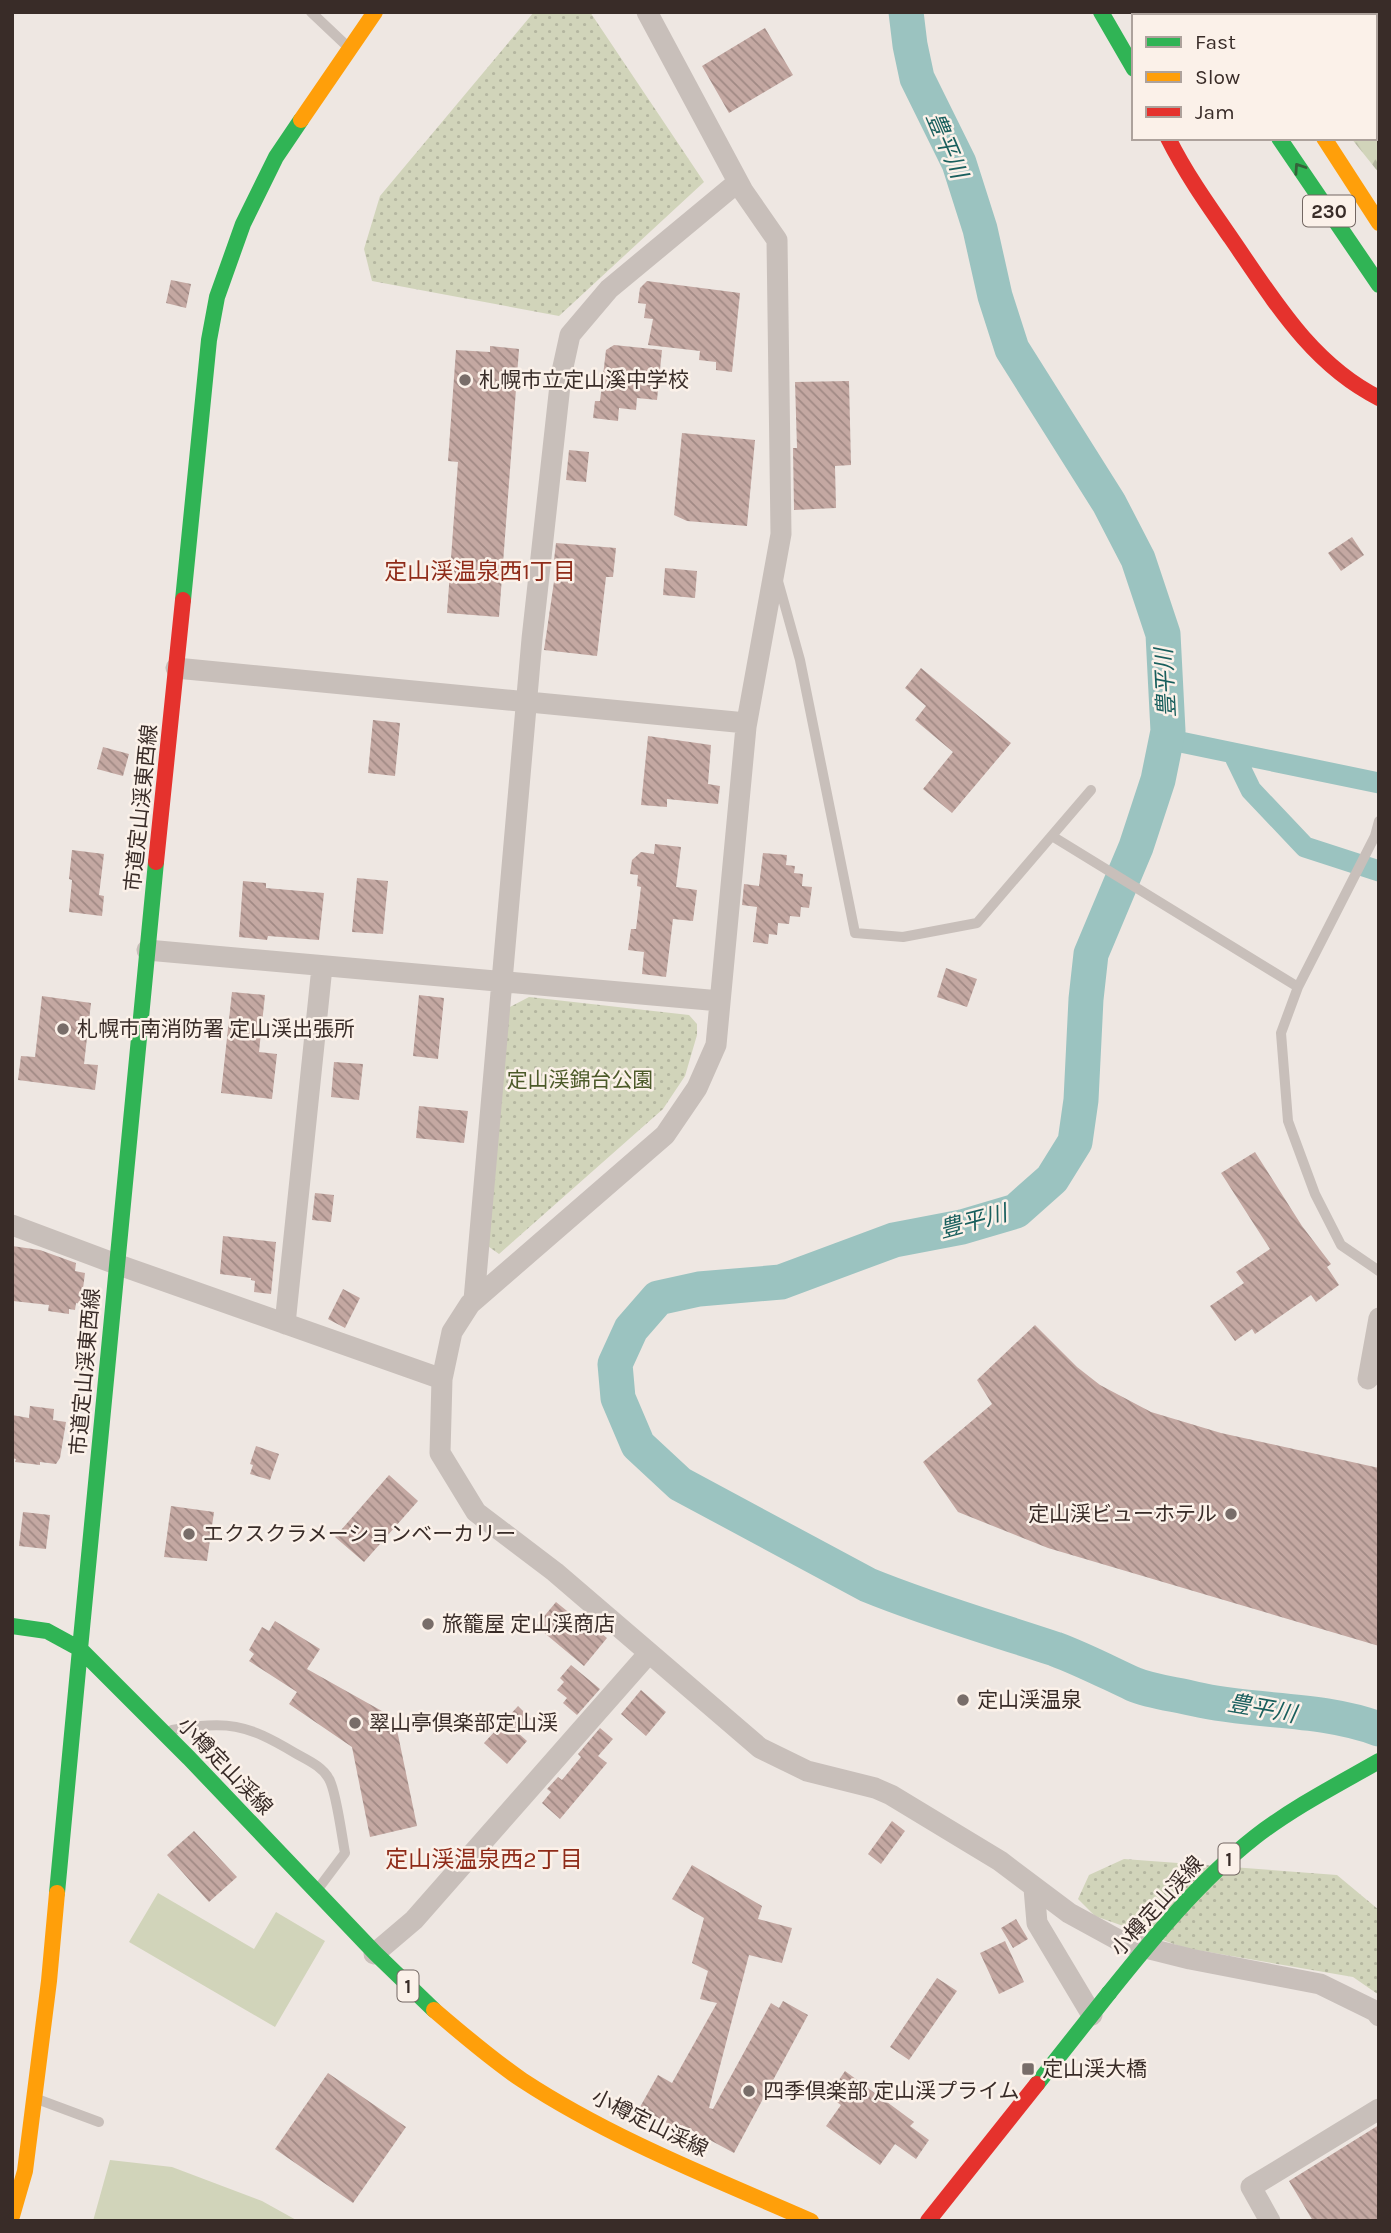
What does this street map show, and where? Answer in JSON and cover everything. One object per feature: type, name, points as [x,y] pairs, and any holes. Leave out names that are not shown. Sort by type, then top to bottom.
[{"type":"main road","name":"市道定山渓東西線","points":[[80,1649],[209,340],[218,297],[243,224],[276,157],[376,12]]},
{"type":"main road","points":[[1101,12],[1132,66]]},
{"type":"main road","points":[[1169,140],[1189,178],[1298,333],[1360,391],[1379,398]]},
{"type":"main road","name":"230","points":[[1280,140],[1379,285]]},
{"type":"main road","name":"230","points":[[1325,140],[1379,223]]},
{"type":"main road","name":"小樽定山渓線","points":[[12,1626],[47,1631],[80,1649],[162,1731],[374,1954],[444,2020],[521,2079],[607,2128],[811,2221]]},
{"type":"main road","points":[[12,2216],[25,2171],[50,1968],[80,1649]]},
{"type":"main road","name":"小樽定山渓線","points":[[928,2221],[1162,1926],[1216,1870],[1256,1836],[1292,1811],[1379,1761]]},
{"type":"street","points":[[647,12],[738,183],[777,240],[780,534],[746,723],[716,1045],[697,1088],[665,1135],[474,1300],[452,1332],[442,1379],[440,1453],[476,1512],[555,1572],[760,1748],[807,1771],[875,1788],[891,1795],[1000,1861],[1069,1913],[1122,1942],[1190,1959],[1320,1984],[1375,2011],[1379,2016]]},
{"type":"street","points":[[474,1300],[526,702],[561,376],[570,335],[609,289],[738,183]]},
{"type":"street","points":[[176,668],[746,723]]},
{"type":"street","points":[[147,950],[720,1001]]},
{"type":"street","points":[[285,1324],[322,967]]},
{"type":"street","points":[[12,1225],[442,1379]]},
{"type":"street","points":[[1368,1379],[1379,1318]]},
{"type":"street","points":[[374,1954],[414,1920],[649,1653]]},
{"type":"street","points":[[1034,1888],[1037,1923],[1092,2015]]},
{"type":"street","points":[[1270,2221],[1251,2188],[1379,2109]]},
{"type":"lane","points":[[311,12],[350,49]]},
{"type":"lane","points":[[774,568],[800,660],[855,933],[903,937],[977,923],[1091,790]]},
{"type":"lane","points":[[1379,821],[1375,836],[1298,987],[1281,1033],[1288,1121],[1315,1194],[1341,1245],[1379,1272]]},
{"type":"lane","points":[[1052,836],[1298,987]]},
{"type":"lane","points":[[162,1731],[206,1725],[237,1726],[264,1734],[320,1767],[330,1780],[345,1853],[316,1891]]},
{"type":"lane","points":[[34,2098],[99,2122]]},
{"type":"green space","points":[[534,12],[590,12],[704,182],[559,316],[372,281],[364,249],[380,196]]},
{"type":"green space","points":[[1190,12],[1379,12],[1379,173],[1353,140],[1377,140],[1377,14]]},
{"type":"green space","name":"定山渓錦台公園","points":[[529,997],[689,1015],[697,1024],[697,1035],[685,1076],[663,1109],[499,1254],[485,1244],[508,1008]]},
{"type":"green space","points":[[1124,1859],[1337,1875],[1379,1910],[1379,1995],[1353,1977],[1185,1948],[1095,1916],[1078,1899],[1089,1875]]},
{"type":"green space","points":[[158,1893],[254,1949],[276,1912],[325,1941],[275,2027],[129,1942]]},
{"type":"green space","points":[[110,2160],[172,2167],[262,2201],[298,2221],[93,2221]]},
{"type":"building","points":[[765,28],[793,75],[729,113],[702,66]]},
{"type":"building","points":[[171,280],[191,284],[186,308],[166,303]]},
{"type":"building","points":[[647,281],[740,293],[732,372],[716,370],[716,362],[699,360],[700,351],[648,345],[653,319],[644,318],[646,304],[638,303],[640,288]]},
{"type":"building","points":[[614,345],[662,350],[657,400],[637,398],[636,410],[619,408],[618,421],[593,418],[595,401],[600,401],[606,350]]},
{"type":"building","points":[[490,346],[519,349],[499,617],[447,613],[458,462],[448,461],[456,350],[490,352]]},
{"type":"building","points":[[849,381],[851,465],[835,466],[836,508],[794,510],[793,448],[797,448],[795,382]]},
{"type":"building","points":[[682,433],[755,440],[747,526],[687,521],[674,515]]},
{"type":"building","points":[[569,450],[589,452],[586,482],[566,480]]},
{"type":"building","points":[[1352,537],[1364,555],[1341,571],[1328,553]]},
{"type":"building","points":[[556,543],[616,548],[613,577],[606,577],[597,656],[544,650],[557,561],[554,560]]},
{"type":"building","points":[[665,568],[697,571],[695,598],[663,595]]},
{"type":"building","points":[[921,668],[1011,743],[952,813],[923,789],[953,752],[915,720],[926,706],[905,688]]},
{"type":"building","points":[[373,720],[400,723],[395,776],[368,773]]},
{"type":"building","points":[[648,736],[711,745],[708,784],[720,786],[718,804],[667,799],[667,807],[641,805]]},
{"type":"building","points":[[103,747],[129,754],[123,776],[97,769]]},
{"type":"building","points":[[655,844],[681,847],[676,887],[697,890],[693,921],[673,919],[666,977],[642,974],[644,952],[628,950],[631,929],[636,929],[641,887],[637,886],[638,875],[630,874],[632,860],[641,852],[654,854]]},
{"type":"building","points":[[72,850],[104,854],[99,895],[104,896],[102,916],[69,912]]},
{"type":"building","points":[[763,853],[787,855],[786,865],[795,866],[794,873],[803,874],[802,886],[812,887],[809,908],[801,907],[800,917],[790,916],[789,924],[778,923],[777,935],[769,934],[768,944],[753,942],[757,907],[742,905],[744,884],[759,886]]},
{"type":"building","points":[[357,878],[388,881],[383,934],[352,932]]},
{"type":"building","points":[[243,881],[266,883],[266,888],[324,893],[319,940],[239,937]]},
{"type":"building","points":[[946,968],[977,979],[967,1007],[937,997]]},
{"type":"building","points":[[232,992],[265,995],[259,1052],[277,1054],[272,1099],[221,1093]]},
{"type":"building","points":[[419,995],[444,998],[438,1059],[413,1056]]},
{"type":"building","name":"札幌市南消防署 定山渓出張所","points":[[42,996],[91,1003],[84,1064],[98,1065],[95,1090],[18,1080],[21,1056],[35,1057]]},
{"type":"building","points":[[334,1062],[363,1064],[359,1100],[331,1097]]},
{"type":"building","points":[[419,1106],[468,1111],[464,1143],[416,1138]]},
{"type":"building","points":[[1255,1152],[1302,1226],[1331,1264],[1327,1267],[1339,1285],[1316,1302],[1311,1295],[1255,1334],[1252,1329],[1235,1341],[1210,1306],[1244,1283],[1236,1272],[1270,1249],[1221,1173]]},
{"type":"building","points":[[315,1193],[334,1195],[331,1222],[312,1220]]},
{"type":"building","points":[[223,1236],[276,1242],[271,1294],[254,1292],[255,1281],[251,1278],[220,1274]]},
{"type":"building","points":[[12,1246],[40,1250],[76,1263],[75,1271],[85,1273],[81,1304],[76,1303],[75,1310],[69,1309],[69,1314],[48,1311],[49,1305],[13,1301]]},
{"type":"building","points":[[343,1289],[360,1298],[345,1328],[328,1319]]},
{"type":"building","points":[[1035,1325],[1077,1367],[1100,1385],[1151,1412],[1221,1433],[1379,1468],[1379,1646],[1048,1548],[958,1512],[923,1462],[992,1404],[977,1380]]},
{"type":"building","points":[[30,1406],[54,1409],[53,1420],[66,1422],[60,1458],[56,1464],[15,1462],[16,1459],[12,1458],[12,1415],[29,1418]]},
{"type":"building","points":[[256,1446],[279,1454],[270,1480],[250,1474]]},
{"type":"building","points":[[389,1475],[418,1501],[364,1562],[335,1537]]},
{"type":"building","name":"エクスクラメーションベーカリー","points":[[171,1506],[214,1512],[207,1561],[164,1557]]},
{"type":"building","points":[[23,1512],[50,1515],[46,1549],[19,1546]]},
{"type":"building","points":[[556,1602],[588,1628],[591,1625],[607,1638],[584,1666],[536,1626]]},
{"type":"building","name":"翠山亭倶楽部定山渓","points":[[275,1621],[320,1649],[307,1669],[389,1715],[397,1730],[417,1826],[370,1837],[352,1747],[289,1704],[297,1692],[249,1661],[254,1654],[249,1650],[262,1627],[269,1631]]},
{"type":"building","points":[[571,1665],[600,1689],[577,1715],[563,1703],[567,1698],[557,1690],[564,1682],[560,1678]]},
{"type":"building","points":[[641,1690],[666,1712],[646,1736],[621,1714]]},
{"type":"building","points":[[518,1706],[531,1719],[518,1733],[527,1741],[507,1764],[484,1743]]},
{"type":"building","points":[[600,1728],[613,1739],[598,1756],[607,1763],[560,1819],[542,1803],[551,1792],[547,1789],[558,1777],[562,1780],[581,1757],[578,1754]]},
{"type":"building","points":[[892,1821],[905,1831],[881,1864],[868,1854]]},
{"type":"building","points":[[194,1831],[237,1877],[209,1902],[167,1855]]},
{"type":"building","points":[[692,1865],[762,1906],[758,1919],[792,1928],[782,1963],[749,1955],[709,2108],[713,2109],[771,2003],[779,2008],[783,2001],[808,2015],[734,2153],[682,2125],[679,2130],[640,2107],[658,2075],[672,2083],[717,2003],[700,1999],[708,1971],[692,1963],[704,1918],[672,1899]]},
{"type":"building","points":[[1016,1919],[1028,1939],[1013,1948],[1001,1928]]},
{"type":"building","points":[[1005,1941],[1024,1982],[999,1994],[980,1953]]},
{"type":"building","points":[[937,1978],[957,1991],[909,2060],[890,2047]]},
{"type":"building","points":[[845,2071],[914,2122],[910,2126],[929,2140],[916,2159],[895,2144],[880,2165],[826,2126],[841,2105],[828,2096]]},
{"type":"building","points":[[328,2073],[406,2127],[353,2203],[275,2149]]},
{"type":"building","points":[[1379,2125],[1379,2221],[1313,2221],[1289,2181]]},
{"type":"waterway","name":"豊平川","points":[[906,12],[917,78],[959,163],[980,229],[995,296],[1012,349],[1109,503],[1138,559],[1163,634],[1168,731],[1158,780],[1136,847],[1091,954],[1081,1100],[1075,1142],[1052,1179],[1016,1211],[962,1227],[894,1240],[781,1282],[699,1289],[658,1298],[631,1329],[615,1364],[618,1398],[638,1445],[680,1484],[868,1585],[937,1611],[1055,1649],[1148,1689],[1241,1707],[1334,1717],[1379,1729]]},
{"type":"waterway","points":[[1166,739],[1379,783]]},
{"type":"waterway","points":[[1233,753],[1251,790],[1305,847],[1379,871]]},
{"type":"traffic: fast","points":[[1101,12],[1132,66]]},
{"type":"traffic: fast","points":[[183,600],[209,340],[217,297],[243,224],[276,157],[301,120]]},
{"type":"traffic: fast","points":[[1280,140],[1379,285]]},
{"type":"traffic: fast","points":[[12,1626],[47,1631],[80,1649],[156,862]]},
{"type":"traffic: fast","points":[[80,1649],[189,1758],[375,1953],[434,2010]]},
{"type":"traffic: fast","points":[[57,1893],[80,1649]]},
{"type":"traffic: fast","points":[[1109,1993],[1178,1910],[1234,1854],[1285,1816],[1379,1761]]},
{"type":"traffic: fast","points":[[1037,2084],[1109,1993]]},
{"type":"traffic: slow","points":[[301,120],[375,12]]},
{"type":"traffic: slow","points":[[1325,140],[1379,223]]},
{"type":"traffic: slow","points":[[12,2216],[25,2171],[49,1981],[57,1893]]},
{"type":"traffic: slow","points":[[434,2010],[499,2064],[591,2121],[664,2157],[811,2221]]},
{"type":"traffic: jam","points":[[1169,140],[1206,201],[1295,328],[1333,367],[1379,398]]},
{"type":"traffic: jam","points":[[156,862],[183,600]]},
{"type":"traffic: jam","points":[[928,2221],[1037,2084]]},
{"type":"place","name":"札幌市立定山溪中学校","points":[[465,380]]},
{"type":"place","name":"札幌市南消防署 定山渓出張所","points":[[63,1029]]},
{"type":"place","name":"定山渓ビューホテル","points":[[1231,1514]]},
{"type":"place","name":"エクスクラメーションベーカリー","points":[[189,1534]]},
{"type":"place","name":"旅籠屋 定山渓商店","points":[[428,1624]]},
{"type":"place","name":"定山渓温泉","points":[[963,1700]]},
{"type":"place","name":"翠山亭倶楽部定山渓","points":[[355,1723]]},
{"type":"place","name":"定山渓大橋","points":[[1028,2069]]},
{"type":"place","name":"四季倶楽部 定山渓プライム","points":[[749,2091]]},
{"type":"district","name":"定山渓温泉西1丁目","points":[[480,571]]},
{"type":"district","name":"定山渓温泉西2丁目","points":[[484,1859]]}]
